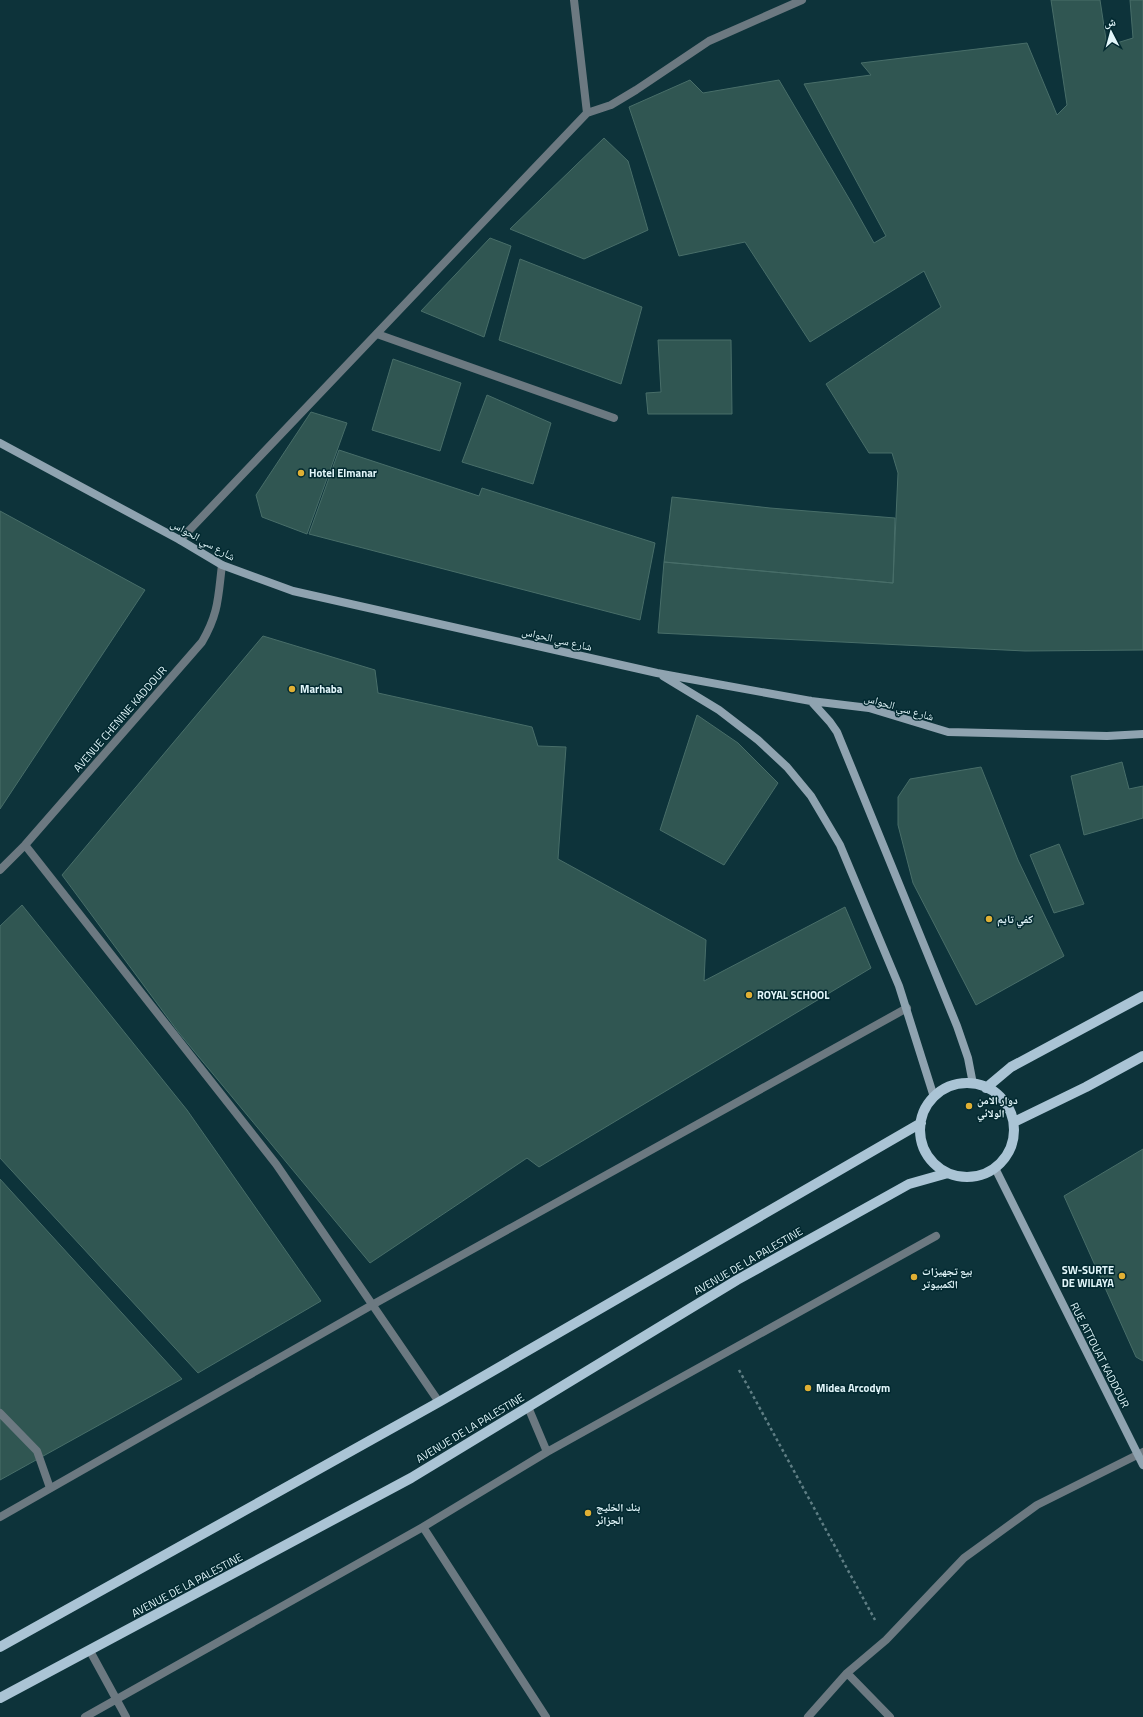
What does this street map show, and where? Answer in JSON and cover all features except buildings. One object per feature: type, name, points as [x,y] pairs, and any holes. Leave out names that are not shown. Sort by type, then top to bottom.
[{"type":"main road","points":[[986,1088],[1011,1068],[1143,996]]},
{"type":"main road","points":[[1014,1122],[1086,1087],[1143,1056]]},
{"type":"main road","points":[[972,1084],[986,1088],[999,1096],[1008,1108],[1014,1122],[1014,1135],[1011,1148],[1005,1159],[995,1168],[984,1174],[972,1177],[948,1173],[935,1165],[926,1153],[921,1138],[921,1123],[925,1109],[934,1097],[952,1087],[972,1084]]},
{"type":"main road","points":[[0,1647],[439,1402],[921,1123]]},
{"type":"main road","name":"AVENUE DE LA PALESTINE","points":[[0,1698],[411,1478],[737,1280],[858,1212],[909,1184],[948,1173]]},
{"type":"street","points":[[574,0],[587,113]]},
{"type":"street","points":[[180,540],[587,113],[611,105],[709,41],[802,0]]},
{"type":"street","points":[[377,334],[614,418]]},
{"type":"street","name":"شارع سي الحواس","points":[[0,443],[180,540],[222,565],[293,591],[657,673],[811,701],[869,708],[948,732],[1107,736],[1143,734]]},
{"type":"street","name":"AVENUE CHENINE KADDOUR","points":[[0,870],[25,845],[202,642],[213,623],[217,609],[222,565]]},
{"type":"street","points":[[657,673],[719,710],[758,740],[788,767],[811,796],[840,845],[852,873],[907,1008],[934,1097]]},
{"type":"street","points":[[811,701],[837,732],[957,1026],[968,1058],[972,1084]]},
{"type":"street","points":[[25,845],[276,1164],[439,1402]]},
{"type":"street","points":[[0,1517],[372,1305],[907,1008]]},
{"type":"street","name":"RUE ATTOUAT KADDOUR","points":[[995,1168],[1141,1453],[1143,1465]]},
{"type":"street","points":[[85,1717],[423,1527],[547,1452],[936,1236]]},
{"type":"street","points":[[528,1407],[547,1452]]},
{"type":"street","points":[[0,1413],[37,1451],[50,1488]]},
{"type":"street","points":[[808,1717],[847,1673],[886,1640],[964,1558],[1037,1505],[1141,1453]]},
{"type":"street","points":[[423,1527],[546,1717]]},
{"type":"street","points":[[90,1650],[126,1717]]},
{"type":"street","points":[[847,1673],[890,1717]]},
{"type":"path","points":[[729,1351],[886,1640]]},
{"type":"place","name":"Hotel Elmanar","points":[[301,473]]},
{"type":"place","name":"Marhaba","points":[[292,689]]},
{"type":"place","name":"كفي تايم","points":[[989,919]]},
{"type":"place","name":"ROYAL SCHOOL","points":[[749,995]]},
{"type":"place","name":"دوار الامن الولائي","points":[[969,1106]]},
{"type":"place","name":"SW-SURTE DE WILAYA","points":[[1122,1276]]},
{"type":"place","name":"بيع تجهيزات الكمبيوتر","points":[[914,1277]]},
{"type":"place","name":"Midea Arcodym","points":[[808,1388]]},
{"type":"place","name":"بنك الخليج الجزائر","points":[[588,1513]]}]
